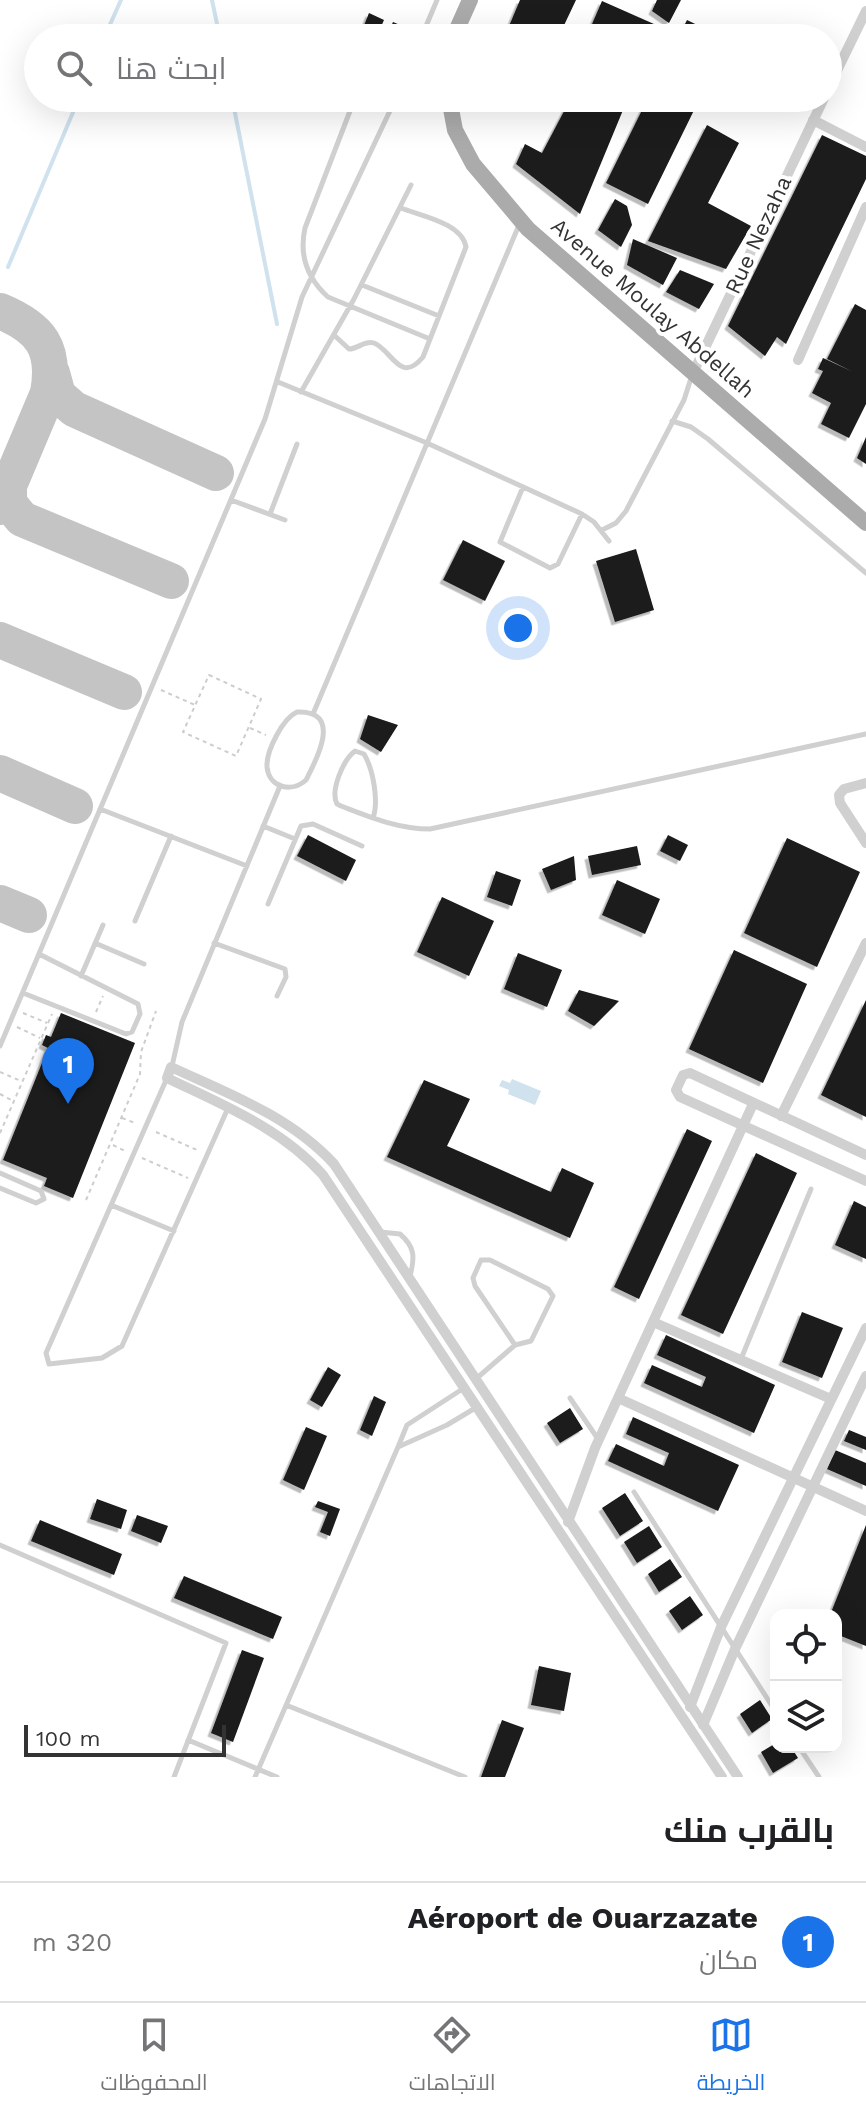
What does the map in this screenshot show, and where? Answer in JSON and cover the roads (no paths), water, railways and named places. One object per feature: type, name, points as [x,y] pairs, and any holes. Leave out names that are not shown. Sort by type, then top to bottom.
[{"type":"main road","points":[[459,24],[470,0]]},
{"type":"main road","name":"Avenue Moulay Abdellah","points":[[452,112],[455,130],[473,164],[521,221],[866,523]]},
{"type":"street","points":[[842,60],[866,11]]},
{"type":"street","name":"Rue Nezaha","points":[[693,373],[817,112]]},
{"type":"street","points":[[813,120],[866,147]]},
{"type":"street","points":[[798,360],[866,207]]},
{"type":"street","points":[[866,783],[844,789],[839,795],[840,803],[866,843]]},
{"type":"street","points":[[781,1116],[866,943]]},
{"type":"street","points":[[722,1777],[323,1175],[288,1142],[228,1107],[167,1078],[171,1067],[270,1114],[308,1139],[334,1164],[738,1777]]},
{"type":"street","points":[[866,1155],[690,1073],[683,1075],[676,1090],[678,1096],[866,1181]]},
{"type":"street","points":[[559,1529],[570,1521],[599,1440],[753,1104]]},
{"type":"street","points":[[653,1322],[831,1399]]},
{"type":"street","points":[[684,1719],[721,1627],[866,1328]]},
{"type":"street","points":[[703,1725],[735,1649],[866,1376]]},
{"type":"street","points":[[464,1387],[476,1378]]},
{"type":"street","points":[[477,1407],[489,1398]]},
{"type":"street","points":[[618,1398],[866,1511]]},
{"type":"lane","points":[[427,24],[437,0]]},
{"type":"lane","points":[[350,112],[305,228],[303,253],[311,277],[328,297],[430,339]]},
{"type":"lane","points":[[0,1046],[231,500],[278,382],[293,325],[311,277],[389,112]]},
{"type":"lane","points":[[301,392],[335,336],[411,185]]},
{"type":"lane","points":[[335,336],[353,349],[368,342],[377,344],[395,362],[408,367],[421,361],[465,253],[465,239],[455,230],[401,208]]},
{"type":"lane","points":[[313,714],[521,221]]},
{"type":"lane","points":[[362,285],[439,316]]},
{"type":"lane","points":[[602,530],[616,523],[626,511],[693,373]]},
{"type":"lane","points":[[278,382],[427,443],[582,514],[602,530],[609,541]]},
{"type":"lane","points":[[672,421],[700,432],[866,573]]},
{"type":"lane","points":[[270,514],[297,444]]},
{"type":"lane","points":[[523,487],[500,542],[550,568],[558,564],[582,514]]},
{"type":"lane","points":[[231,500],[285,520]]},
{"type":"lane","points":[[297,712],[313,714],[322,724],[324,738],[309,773],[301,785],[280,786],[267,769],[276,739],[290,715],[297,712]]},
{"type":"lane","points":[[373,818],[376,800],[367,757],[355,751],[348,757],[334,792],[334,801],[373,818],[406,828],[441,828],[866,734]]},
{"type":"lane","points":[[171,1067],[182,1022],[280,786]]},
{"type":"lane","points":[[100,809],[247,866]]},
{"type":"lane","points":[[268,904],[301,826],[309,823],[362,846]]},
{"type":"lane","points":[[263,826],[295,839]]},
{"type":"lane","points":[[135,921],[171,836]]},
{"type":"lane","points":[[81,976],[103,925]]},
{"type":"lane","points":[[95,943],[144,964]]},
{"type":"lane","points":[[214,943],[285,969],[286,977],[277,996]]},
{"type":"lane","points":[[23,993],[126,1034],[132,1032],[140,1010],[138,1004],[39,954]]},
{"type":"lane","points":[[167,1078],[46,1353],[46,1361],[53,1365],[102,1358],[122,1346],[228,1107]]},
{"type":"lane","points":[[0,1173],[41,1191],[44,1199],[36,1203],[0,1188]]},
{"type":"lane","points":[[740,1360],[811,1189]]},
{"type":"lane","points":[[111,1205],[174,1231]]},
{"type":"lane","points":[[380,1232],[400,1234],[413,1249],[415,1257],[409,1277]]},
{"type":"lane","points":[[476,1378],[515,1345],[531,1341],[553,1296],[552,1292],[490,1260],[481,1260],[473,1278],[475,1286],[515,1345]]},
{"type":"lane","points":[[255,1777],[407,1425],[464,1387]]},
{"type":"lane","points":[[570,1398],[599,1440]]},
{"type":"lane","points":[[398,1447],[447,1425],[477,1407]]},
{"type":"lane","points":[[634,1492],[770,1703]]},
{"type":"lane","points":[[0,1545],[226,1643],[174,1777]]},
{"type":"lane","points":[[286,1705],[465,1777]]},
{"type":"lane","points":[[188,1740],[277,1777]]},
{"type":"lane","points":[[803,1753],[819,1777]]},
{"type":"water","points":[[512,1079],[541,1091],[535,1105],[508,1094],[509,1090],[499,1086],[502,1080],[510,1083]]},
{"type":"waterway","points":[[110,24],[121,0]]},
{"type":"waterway","points":[[212,0],[217,24]]},
{"type":"waterway","points":[[8,267],[73,112]]},
{"type":"waterway","points":[[235,112],[277,324]]},
{"type":"place","name":"Aéroport de Ouarzazate","points":[[68,1104]]}]
